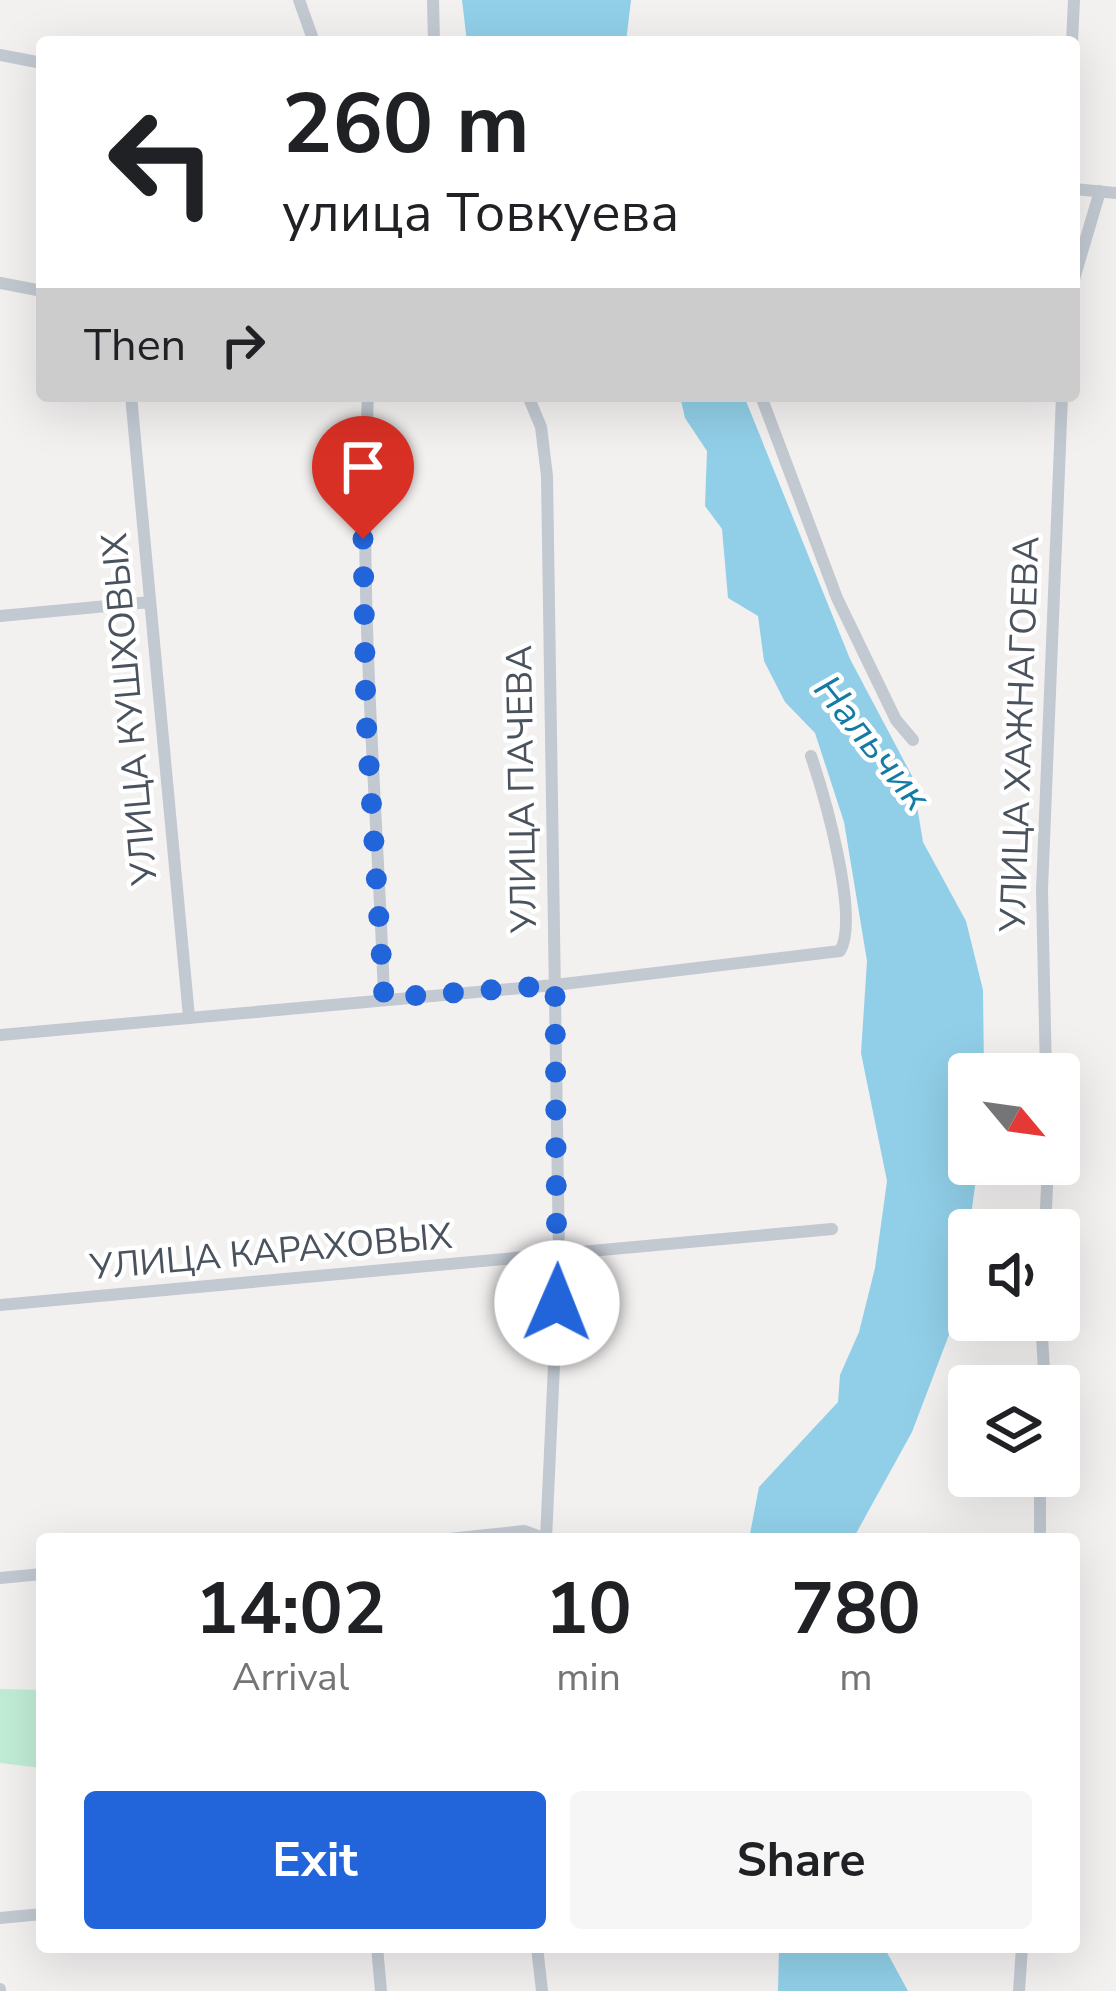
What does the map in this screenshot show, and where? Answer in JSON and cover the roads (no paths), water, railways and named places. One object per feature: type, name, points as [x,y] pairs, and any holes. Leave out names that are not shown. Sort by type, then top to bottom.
[{"type":"street","points":[[298,0],[312,36]]},
{"type":"street","points":[[433,0],[434,36]]},
{"type":"street","points":[[1072,36],[1074,0]]},
{"type":"street","points":[[0,55],[36,62]]},
{"type":"street","points":[[1080,189],[1116,193]]},
{"type":"street","points":[[1080,259],[1100,191]]},
{"type":"street","points":[[0,283],[36,290]]},
{"type":"street","name":"УЛИЦА КУШХОВЫХ","points":[[132,402],[189,1017]]},
{"type":"street","points":[[368,402],[363,518],[366,718],[384,998]]},
{"type":"street","name":"УЛИЦА ПАЧЕВА","points":[[531,402],[547,476],[559,1256],[546,1533]]},
{"type":"street","points":[[763,402],[837,598],[896,720],[913,740]]},
{"type":"street","name":"УЛИЦА ХАЖНАГОЕВА","points":[[1046,1053],[1043,869],[1062,402]]},
{"type":"street","points":[[0,616],[150,602]]},
{"type":"street","points":[[0,1035],[555,985],[840,951],[847,940],[842,887],[811,756]]},
{"type":"street","name":"УЛИЦА КАРАХОВЫХ","points":[[0,1305],[832,1229]]},
{"type":"street","points":[[1040,1497],[1040,1533]]},
{"type":"street","points":[[0,1578],[36,1575]]},
{"type":"street","points":[[0,1918],[36,1915]]},
{"type":"street","points":[[378,1953],[381,1991]]},
{"type":"street","points":[[538,1953],[542,1991]]},
{"type":"street","points":[[1019,1991],[1022,1953]]},
{"type":"water","points":[[462,0],[631,0],[627,36],[466,36]]},
{"type":"water","name":"Нальчик","points":[[681,402],[746,402],[850,659],[912,776],[923,842],[966,921],[983,990],[984,1053],[948,1053],[948,1185],[975,1185],[972,1209],[948,1209],[948,1337],[912,1432],[856,1533],[750,1533],[759,1487],[838,1402],[840,1375],[859,1332],[875,1268],[887,1181],[861,1053],[867,961],[844,822],[815,733],[785,702],[764,661],[758,616],[728,598],[722,529],[705,506],[707,451],[685,418]]},
{"type":"water","points":[[779,1953],[887,1953],[908,1991],[778,1991]]}]
